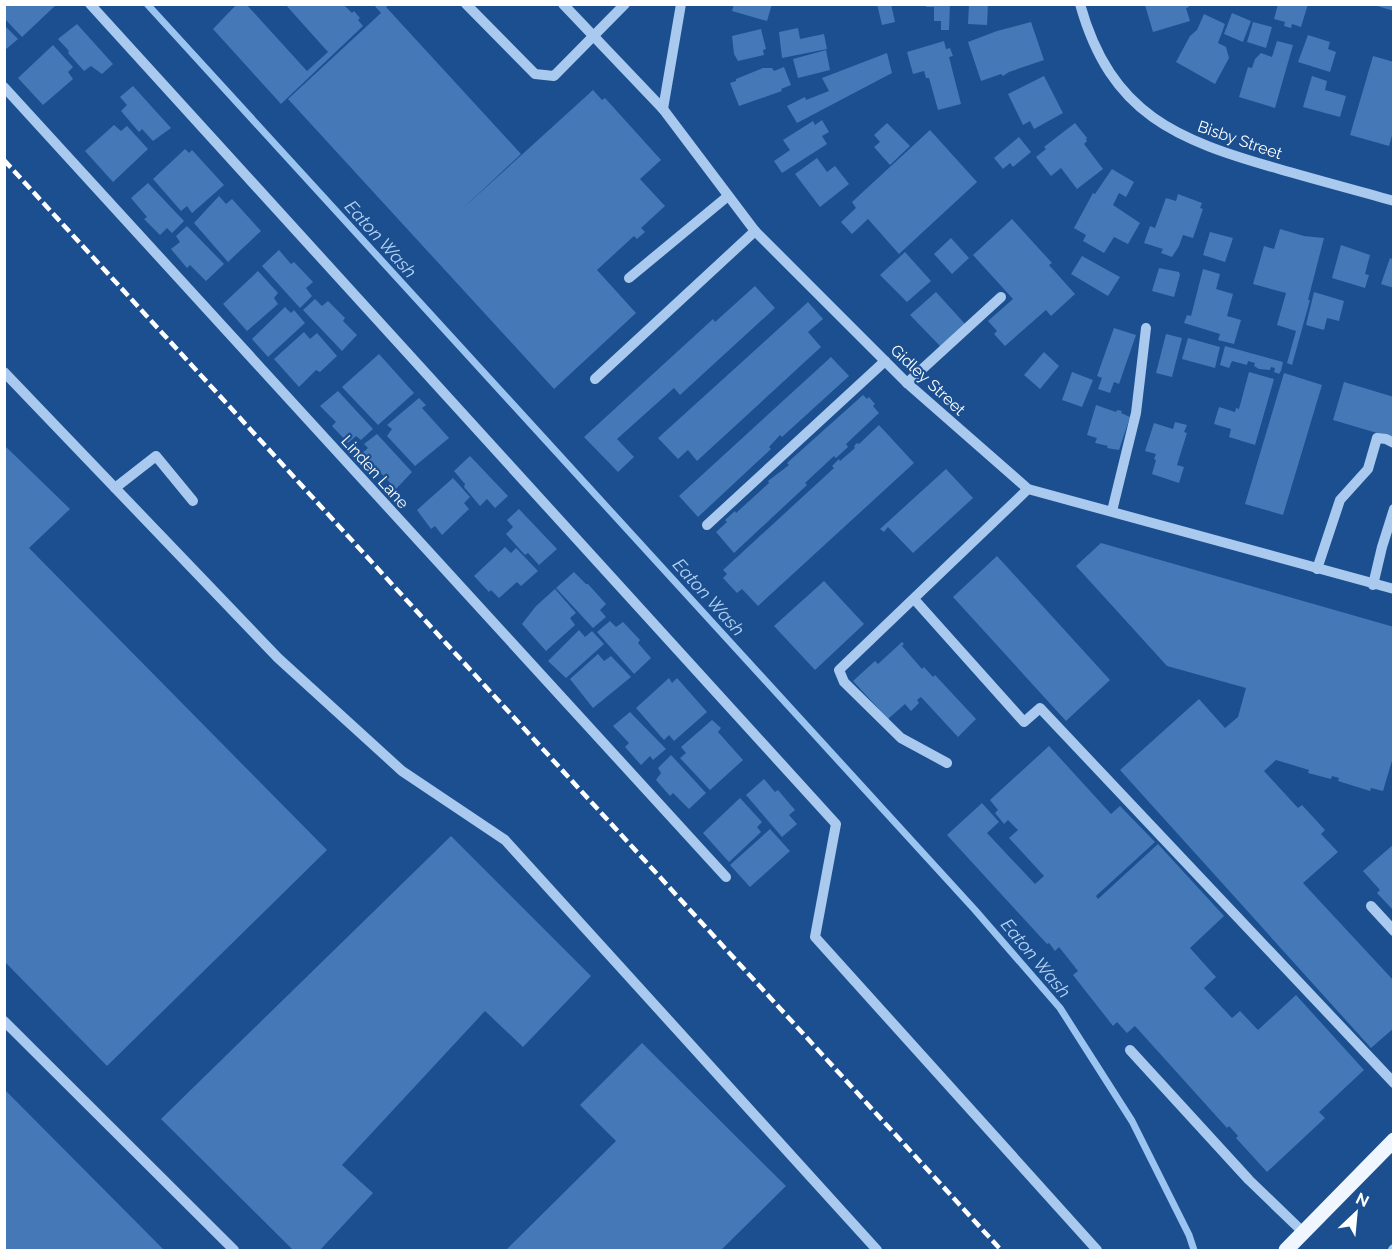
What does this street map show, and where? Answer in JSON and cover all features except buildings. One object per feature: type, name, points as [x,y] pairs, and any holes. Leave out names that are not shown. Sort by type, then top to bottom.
[{"type":"main road","points":[[1286,1251],[1394,1140]]},
{"type":"street","points":[[90,4],[836,824],[814,937],[1097,1251]]},
{"type":"street","points":[[466,4],[535,74],[554,76],[625,4]]},
{"type":"street","name":"Gidley Street","points":[[563,4],[663,109],[755,231],[906,383],[1028,489],[1394,589]]},
{"type":"street","points":[[663,109],[681,4]]},
{"type":"street","name":"Bisby Street","points":[[1080,4],[1087,32],[1101,62],[1120,88],[1170,130],[1205,147],[1394,201]]},
{"type":"street","name":"Linden Lane","points":[[4,87],[726,877]]},
{"type":"street","points":[[629,278],[728,196]]},
{"type":"street","points":[[595,380],[755,231]]},
{"type":"street","points":[[906,383],[1001,297]]},
{"type":"street","points":[[1112,511],[1136,413],[1146,328]]},
{"type":"street","points":[[707,525],[885,361]]},
{"type":"street","points":[[4,372],[279,658],[402,771],[505,840],[877,1251]]},
{"type":"street","points":[[1317,569],[1340,500],[1368,469],[1377,438],[1394,443]]},
{"type":"street","points":[[115,488],[156,456],[193,501]]},
{"type":"street","points":[[947,763],[901,738],[844,682],[839,670],[1028,489]]},
{"type":"street","points":[[1373,585],[1394,509]]},
{"type":"street","points":[[914,599],[1024,722],[1040,708],[1394,1083]]},
{"type":"street","points":[[1371,906],[1394,931]]},
{"type":"street","points":[[4,1020],[234,1251]]},
{"type":"street","points":[[1130,1050],[1249,1180],[1303,1232]]},
{"type":"waterway","name":"Eaton Wash","points":[[147,4],[975,910],[1060,1008],[1132,1121],[1189,1235],[1194,1250]]},
{"type":"railway","points":[[4,160],[1001,1250]]}]
